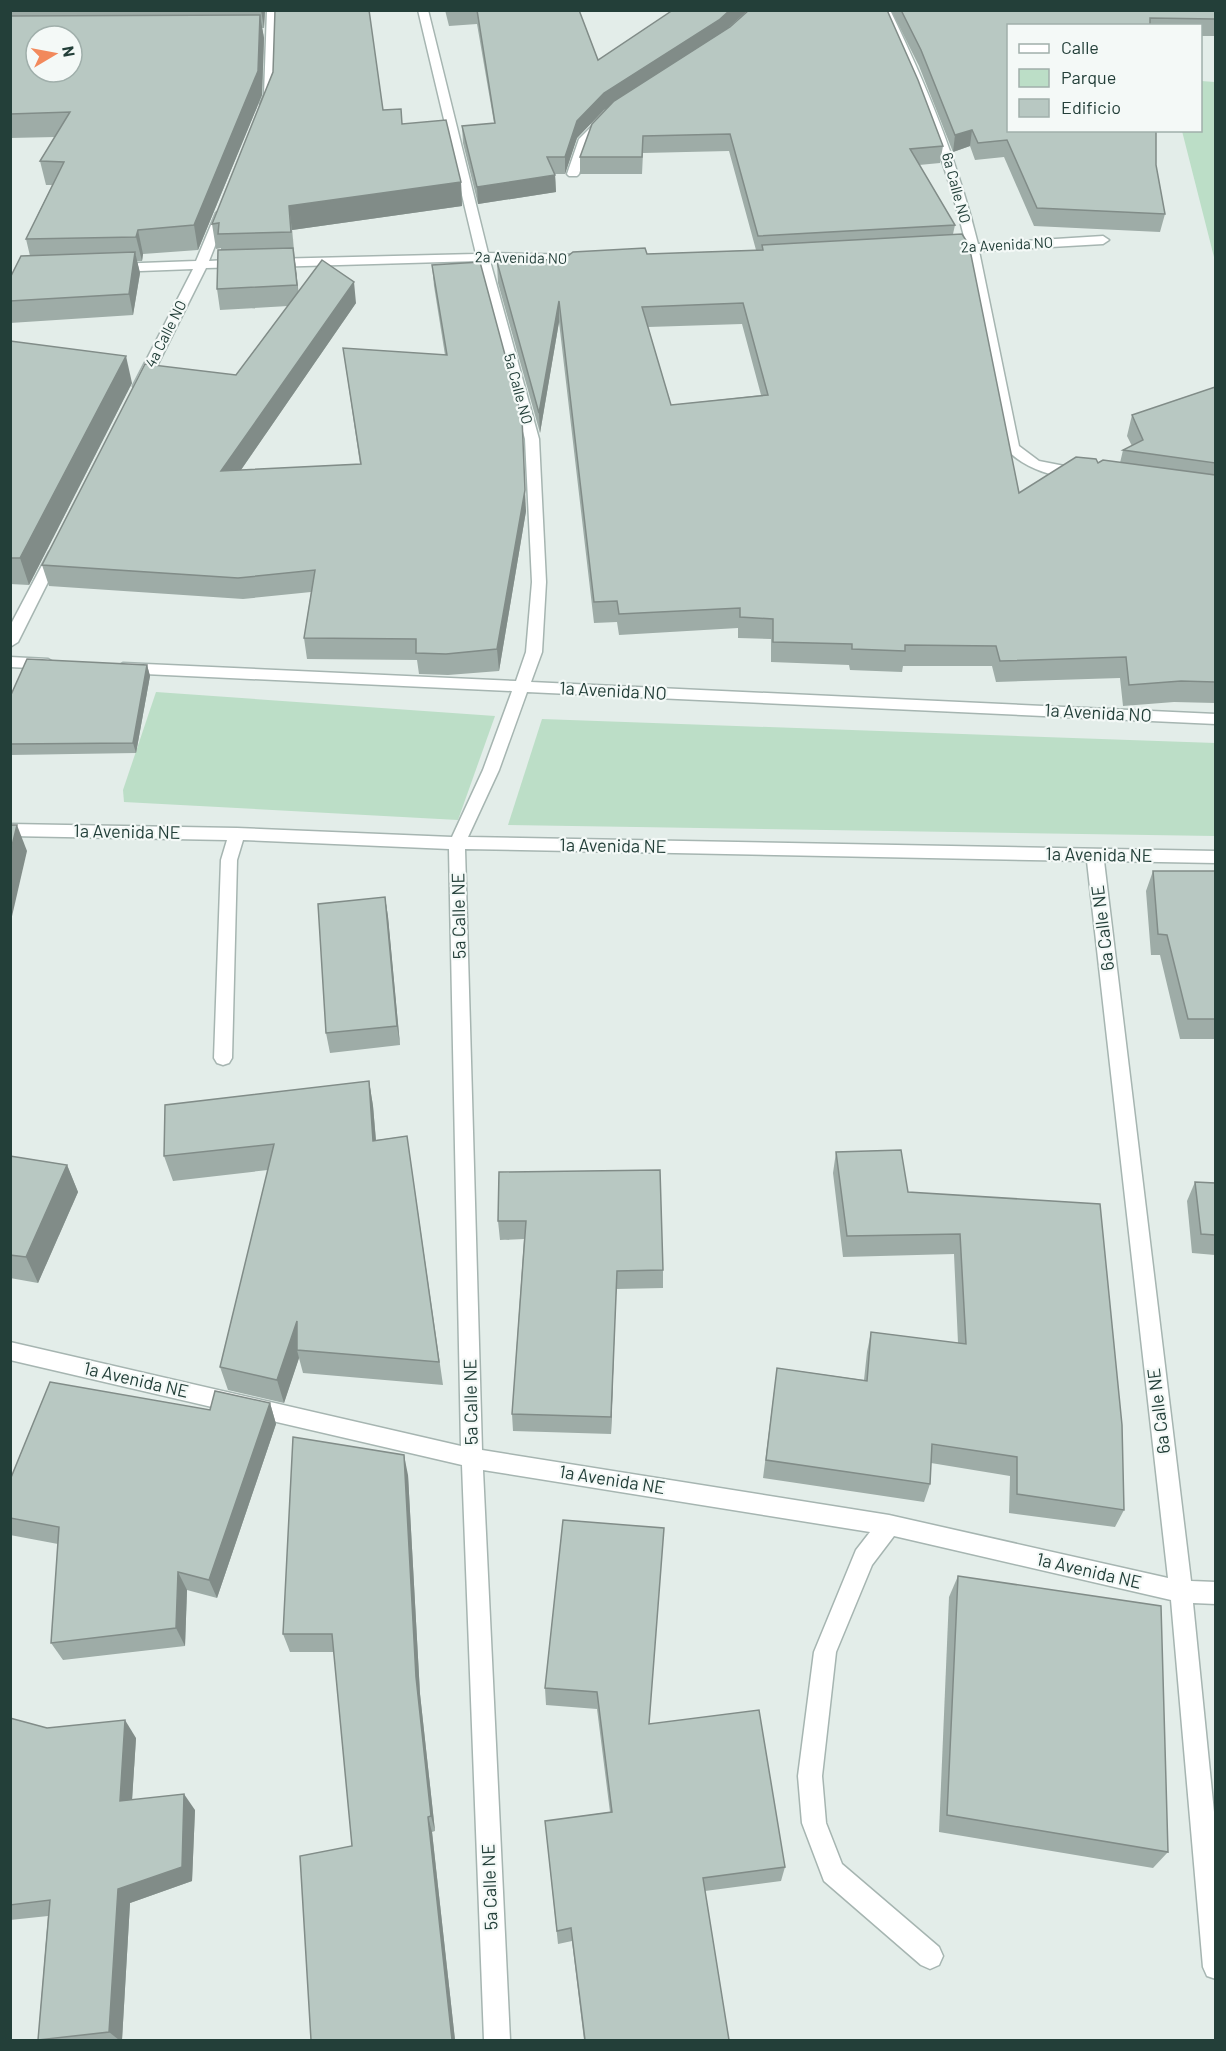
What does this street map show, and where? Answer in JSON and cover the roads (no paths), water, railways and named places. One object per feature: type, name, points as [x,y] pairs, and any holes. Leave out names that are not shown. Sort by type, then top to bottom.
[{"type":"street","points":[[261,116],[269,95],[265,33],[272,10]]},
{"type":"street","name":"5a Calle NO","points":[[423,10],[483,256],[532,439],[539,582],[534,652],[491,770]]},
{"type":"street","name":"6a Calle NO","points":[[885,10],[917,74],[947,153],[972,247],[1012,447],[1022,458],[1040,467],[1099,475]]},
{"type":"street","points":[[573,174],[585,140],[609,114]]},
{"type":"street","name":"4a Calle NO","points":[[132,401],[201,265],[227,201]]},
{"type":"street","name":"2a Avenida NO","points":[[937,249],[1104,240]]},
{"type":"street","name":"2a Avenida NO","points":[[106,268],[483,256],[601,259]]},
{"type":"street","points":[[10,642],[63,537]]},
{"type":"street","points":[[10,662],[68,665]]},
{"type":"street","name":"1a Avenida NO","points":[[113,667],[1215,719]]},
{"type":"street","name":"5a Calle NE","points":[[491,770],[457,843],[472,1458],[497,2040]]},
{"type":"street","name":"1a Avenida NE","points":[[10,830],[237,834],[457,843],[1215,857]]},
{"type":"street","points":[[224,1058],[229,860],[237,834]]},
{"type":"street","name":"6a Calle NE","points":[[1095,856],[1181,1592],[1215,1967]]},
{"type":"street","name":"1a Avenida NE","points":[[10,1351],[472,1458],[889,1525],[1181,1592],[1215,1593]]},
{"type":"street","points":[[889,1525],[864,1558],[825,1652],[810,1776],[814,1823],[833,1872],[930,1956]]}]
